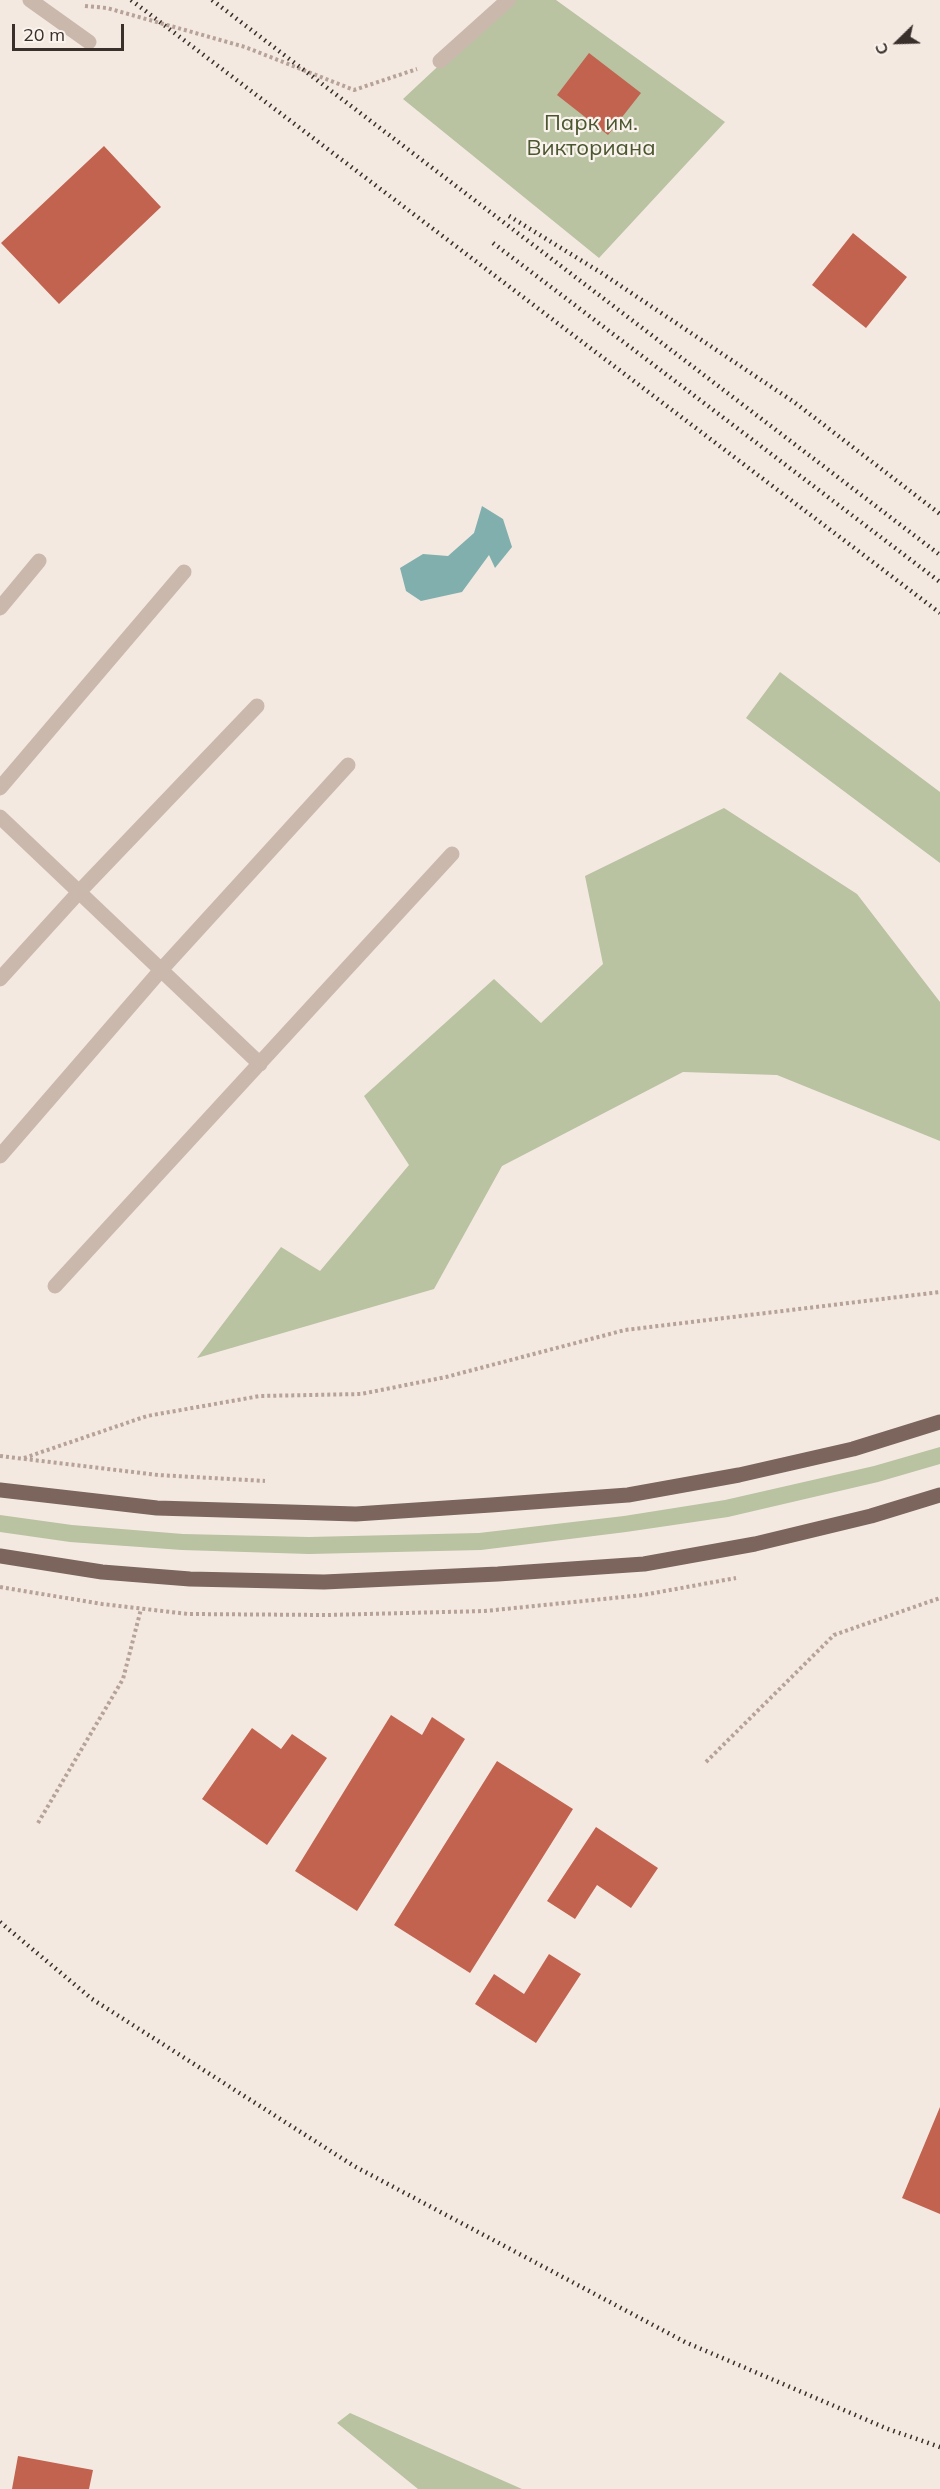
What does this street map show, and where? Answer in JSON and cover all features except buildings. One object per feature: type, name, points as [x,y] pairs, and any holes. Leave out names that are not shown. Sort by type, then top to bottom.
[{"type":"main road","points":[[0,1490],[181,1509],[356,1514],[491,1505],[628,1495],[739,1475],[853,1449],[940,1422]]},
{"type":"main road","points":[[0,1556],[102,1572],[190,1579],[324,1582],[498,1574],[644,1564],[790,1536],[871,1516],[940,1495]]},
{"type":"street","points":[[441,61],[508,0]]},
{"type":"street","points":[[31,1],[89,42]]},
{"type":"street","points":[[0,608],[39,561]]},
{"type":"street","points":[[0,788],[184,572]]},
{"type":"street","points":[[0,979],[79,892],[257,706]]},
{"type":"street","points":[[0,1156],[161,970],[348,765]]},
{"type":"street","points":[[0,817],[260,1064]]},
{"type":"street","points":[[55,1286],[452,854]]},
{"type":"path","points":[[31,1],[107,8],[245,46],[354,90],[441,61]]},
{"type":"path","points":[[23,1458],[147,1416],[260,1396],[361,1394],[446,1377],[625,1330],[940,1292]]},
{"type":"path","points":[[0,1456],[158,1475],[274,1482]]},
{"type":"path","points":[[706,1762],[834,1635],[940,1598]]},
{"type":"path","points":[[38,1823],[123,1679],[141,1609]]},
{"type":"green space","name":"Парк им. Викториана","points":[[509,0],[556,0],[725,122],[599,258],[403,99]]},
{"type":"green space","points":[[780,672],[940,792],[940,863],[746,718]]},
{"type":"green space","points":[[724,808],[857,894],[940,1002],[940,1141],[777,1075],[683,1072],[502,1166],[434,1289],[197,1358],[281,1247],[320,1271],[409,1165],[364,1096],[494,979],[541,1023],[603,964],[585,876]]},
{"type":"green space","points":[[940,1447],[940,1464],[878,1482],[728,1517],[481,1550],[309,1554],[182,1550],[70,1542],[0,1532],[0,1515],[72,1525],[183,1534],[309,1537],[479,1533],[624,1516],[725,1500],[874,1466]]},
{"type":"green space","points":[[350,2413],[522,2489],[418,2489],[337,2423]]},
{"type":"water","points":[[482,506],[503,519],[512,547],[495,568],[489,555],[462,592],[421,601],[406,591],[400,568],[423,554],[448,556],[474,533]]},
{"type":"railway","points":[[131,0],[940,613]]},
{"type":"railway","points":[[212,0],[940,555]]},
{"type":"railway","points":[[509,216],[600,272],[794,402],[940,514]]},
{"type":"railway","points":[[493,243],[940,582]]},
{"type":"railway","points":[[0,1922],[92,1999],[354,2166],[685,2342],[888,2429],[940,2447]]}]
